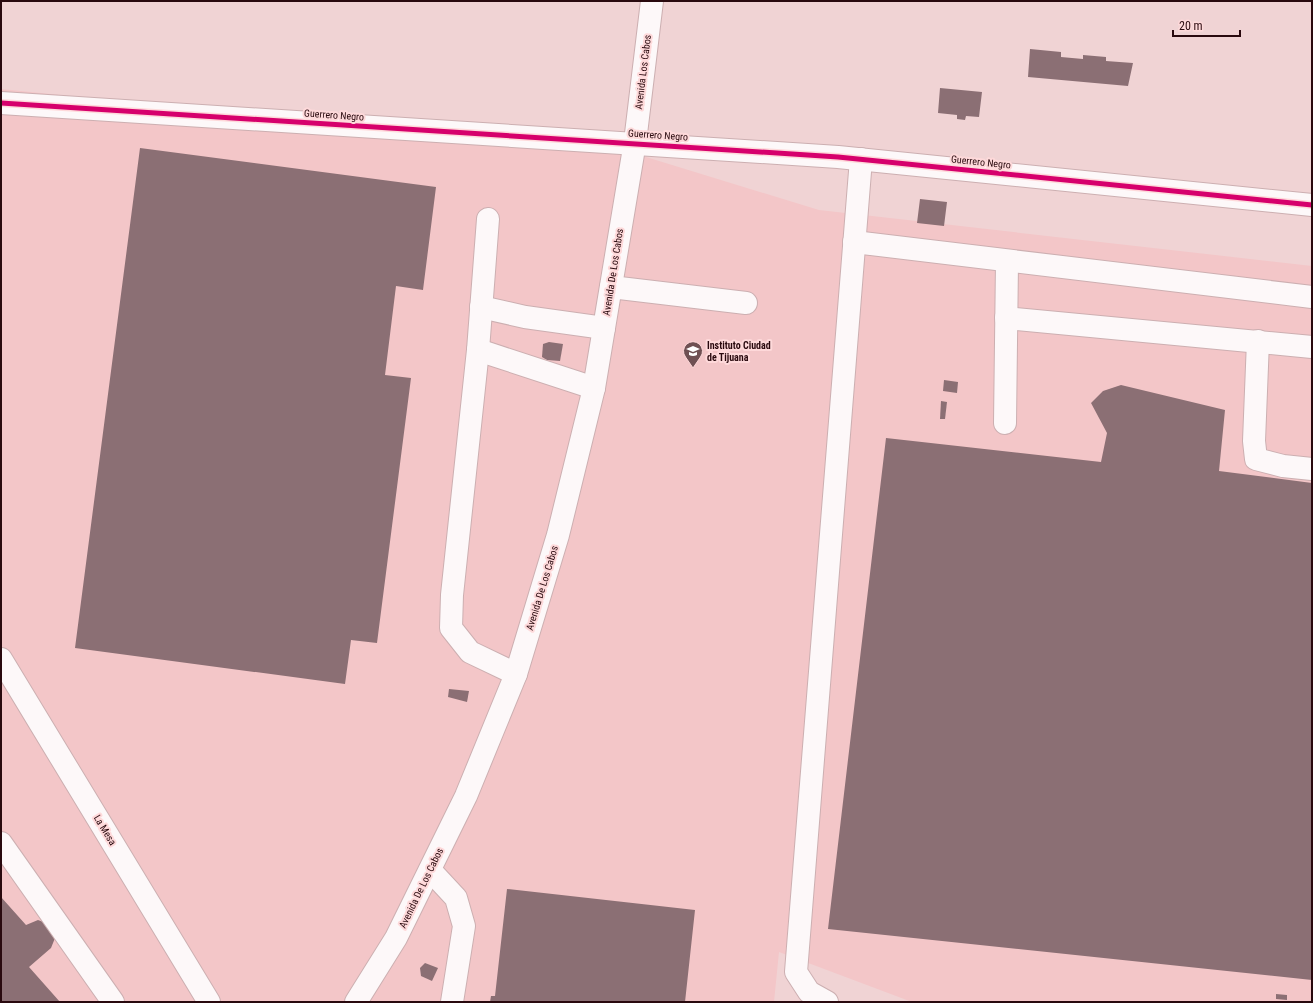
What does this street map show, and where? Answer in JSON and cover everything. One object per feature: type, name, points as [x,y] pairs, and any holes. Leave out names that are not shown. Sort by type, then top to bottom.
[{"type":"main road","name":"Avenida Los Cabos","points":[[635,142],[652,1]]},
{"type":"main road","name":"Guerrero Negro","points":[[1,103],[635,142],[861,159],[1312,205]]},
{"type":"main road","name":"Avenida De Los Cabos","points":[[356,1002],[396,938],[430,870],[466,796],[516,674],[558,534],[594,388],[635,142]]},
{"type":"main road","points":[[827,1002],[809,992],[796,972],[861,159]]},
{"type":"main road","points":[[488,219],[478,350],[452,595],[451,628],[470,652],[516,674]]},
{"type":"main road","points":[[854,242],[1007,262],[1312,297]]},
{"type":"main road","points":[[1005,422],[1007,262]]},
{"type":"main road","points":[[611,288],[746,303]]},
{"type":"main road","points":[[481,307],[526,317],[604,328]]},
{"type":"main road","points":[[1006,318],[1312,346]]},
{"type":"main road","points":[[1258,342],[1254,441],[1256,459],[1283,466],[1312,469]]},
{"type":"main road","points":[[478,350],[594,388]]},
{"type":"main road","name":"La Mesa","points":[[1,659],[209,1002]]},
{"type":"main road","points":[[1,843],[113,1002]]},
{"type":"main road","points":[[430,870],[456,898],[464,926],[452,1002]]},
{"type":"shaded area","points":[[1,89],[633,153],[819,210],[1312,266],[1312,1002],[912,1002],[779,952],[774,1002],[1,1002]]},
{"type":"building","points":[[1030,49],[1061,52],[1061,57],[1083,59],[1083,55],[1106,57],[1106,61],[1133,63],[1128,86],[1028,77]]},
{"type":"building","points":[[940,88],[982,92],[979,117],[966,116],[965,120],[957,119],[957,115],[938,113]]},
{"type":"building","points":[[140,148],[436,187],[423,290],[396,286],[385,375],[411,378],[377,643],[351,640],[345,684],[75,648]]},
{"type":"building","points":[[920,199],[947,202],[944,226],[917,223]]},
{"type":"building","points":[[549,342],[563,344],[560,361],[547,360],[542,357],[543,344]]},
{"type":"building","points":[[944,380],[958,382],[957,393],[943,391]]},
{"type":"building","points":[[1121,385],[1225,410],[1219,471],[1312,483],[1312,980],[828,929],[886,438],[1101,462],[1107,433],[1091,403],[1103,391]]},
{"type":"building","points":[[941,401],[947,402],[945,419],[940,419]]},
{"type":"building","points":[[449,689],[469,691],[467,702],[448,697]]},
{"type":"building","points":[[507,889],[695,910],[685,1002],[490,1002],[491,996],[495,996]]},
{"type":"building","points":[[1,897],[26,925],[38,920],[46,923],[55,938],[51,948],[29,967],[60,1002],[1,1002]]},
{"type":"building","points":[[425,963],[438,968],[432,981],[421,976],[420,968]]},
{"type":"building","points":[[1276,994],[1287,995],[1287,1000],[1276,999]]},
{"type":"cycle path","points":[[1,103],[838,157],[1312,205]]},
{"type":"place","name":"Instituto Ciudad de Tijuana","points":[[693,368]]}]
